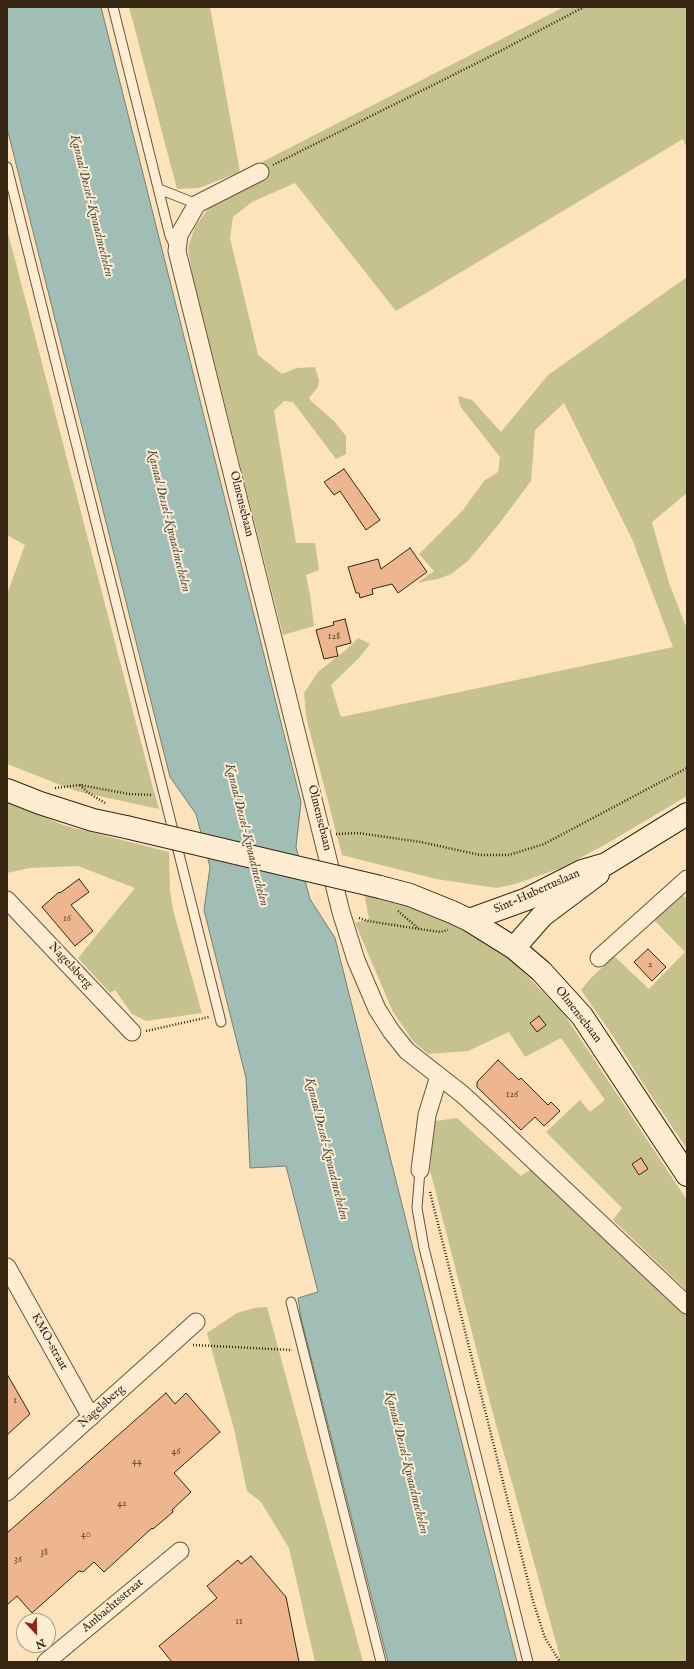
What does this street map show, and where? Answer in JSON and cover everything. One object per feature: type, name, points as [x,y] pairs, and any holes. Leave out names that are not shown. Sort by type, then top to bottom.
[{"type":"street","points":[[197,204],[260,172]]},
{"type":"street","name":"Olmensebaan","points":[[197,204],[179,235],[177,251],[342,912],[354,953],[377,1009],[391,1031],[407,1051],[490,1119],[687,1305]]},
{"type":"street","name":"Olmensebaan","points":[[7,790],[40,803],[94,820],[410,895],[469,920],[514,948],[561,992],[582,1016],[687,1175]]},
{"type":"street","name":"Sint-Hubertuslaan","points":[[469,920],[527,899],[582,872],[606,864],[687,814]]},
{"type":"street","name":"Sint-Hubertuslaan","points":[[514,948],[542,916],[593,879],[606,864]]},
{"type":"street","points":[[599,958],[687,879]]},
{"type":"street","name":"Nagelsberg","points":[[7,900],[132,1032]]},
{"type":"street","points":[[420,1170],[427,1115],[439,1076]]},
{"type":"street","name":"KMO-straat","points":[[7,1267],[91,1418]]},
{"type":"street","name":"Nagelsberg","points":[[7,1492],[196,1322]]},
{"type":"street","name":"Ambachtsstraat","points":[[46,1662],[180,1551]]},
{"type":"lane","points":[[113,7],[170,236],[177,251]]},
{"type":"lane","points":[[7,167],[220,1018]]},
{"type":"lane","points":[[159,189],[197,204]]},
{"type":"lane","points":[[420,1170],[417,1208],[424,1248],[528,1662]]},
{"type":"lane","points":[[290,1302],[381,1662]]},
{"type":"path","points":[[260,172],[485,60],[584,7]]},
{"type":"path","points":[[323,834],[358,833],[422,842],[480,855],[509,855],[544,844],[687,768]]},
{"type":"path","points":[[80,785],[129,794],[165,796]]},
{"type":"path","points":[[354,916],[368,921],[419,929]]},
{"type":"path","points":[[132,1032],[220,1018]]},
{"type":"path","points":[[420,1170],[432,1198],[533,1601],[545,1638],[560,1662]]},
{"type":"path","points":[[172,1343],[303,1350]]},
{"type":"shaded area","points":[[129,7],[210,7],[240,172],[199,188],[177,189]]},
{"type":"shaded area","points":[[564,7],[687,7],[687,149],[683,139],[396,311],[295,183],[252,202],[233,217],[230,238],[258,355],[282,374],[297,368],[315,367],[319,380],[318,387],[309,398],[334,421],[346,436],[346,454],[336,459],[293,402],[284,401],[274,411],[296,543],[315,543],[319,570],[306,575],[314,626],[283,635],[192,274],[188,248],[195,227],[209,207],[266,177],[262,162]]},
{"type":"shaded area","points":[[7,229],[159,809],[76,791],[7,764],[7,594],[25,545],[7,535]]},
{"type":"shaded area","points":[[687,277],[687,493],[652,522],[669,583],[687,629],[687,796],[608,843],[561,868],[515,884],[497,888],[436,879],[342,855],[306,717],[304,693],[318,672],[347,649],[358,638],[370,644],[358,659],[331,685],[341,717],[673,647],[632,539],[564,403],[535,430],[531,481],[499,524],[468,561],[451,574],[438,579],[417,583],[434,571],[419,554],[463,510],[484,481],[498,472],[500,457],[460,406],[458,396],[472,400],[501,432],[548,375]]},
{"type":"shaded area","points":[[7,801],[63,825],[169,852],[170,890],[173,910],[202,1013],[146,1021],[132,1014],[115,990],[110,993],[78,958],[135,888],[78,866],[30,868],[7,873]]},
{"type":"shaded area","points":[[364,892],[436,912],[511,960],[562,1011],[687,1200],[687,1291],[613,1220],[622,1208],[546,1132],[580,1100],[590,1112],[605,1100],[561,1038],[525,1057],[509,1032],[468,1051],[428,1054],[413,1041],[393,1012],[355,923],[369,919]]},
{"type":"shaded area","points":[[681,894],[687,899],[687,1149],[581,990],[590,979],[614,956],[649,989],[685,952],[654,920]]},
{"type":"shaded area","points":[[457,1118],[521,1176],[531,1169],[687,1315],[687,1662],[557,1662],[560,1657],[492,1410],[430,1170],[435,1121]]},
{"type":"shaded area","points":[[267,1307],[363,1662],[315,1662],[289,1548],[261,1502],[247,1491],[234,1429],[207,1333],[237,1313],[254,1308]]},
{"type":"water","name":"Kanaal Dessel-Kwaadmechelen","points":[[7,7],[101,7],[301,802],[296,847],[310,899],[335,938],[517,1662],[388,1662],[301,1318],[298,1298],[318,1292],[286,1166],[250,1168],[246,1078],[204,910],[210,867],[196,814],[170,777],[7,128]]},
{"type":"building","points":[[344,469],[380,520],[366,530],[340,491],[334,495],[324,482]]},
{"type":"building","points":[[410,548],[427,572],[398,593],[392,584],[372,589],[373,594],[360,598],[359,593],[356,593],[348,567],[378,559],[381,569]]},
{"type":"building","points":[[345,619],[351,643],[336,647],[338,656],[324,659],[316,630],[334,625],[333,622]]},
{"type":"building","points":[[79,879],[89,892],[71,905],[93,931],[75,946],[42,907],[59,892],[60,893]]},
{"type":"building","points":[[648,949],[666,967],[652,981],[634,962]]},
{"type":"building","points":[[539,1016],[546,1025],[537,1032],[530,1023]]},
{"type":"building","points":[[498,1060],[519,1080],[521,1078],[548,1105],[551,1102],[560,1111],[544,1126],[535,1117],[521,1130],[477,1087],[477,1082]]},
{"type":"building","points":[[641,1158],[648,1169],[639,1175],[632,1164]]},
{"type":"building","points":[[7,1374],[30,1414],[7,1435]]},
{"type":"building","points":[[166,1393],[175,1404],[186,1393],[220,1432],[174,1473],[191,1492],[172,1510],[173,1512],[153,1529],[152,1528],[104,1572],[94,1562],[83,1572],[79,1571],[32,1613],[17,1596],[7,1605],[7,1533]]},
{"type":"building","points":[[251,1556],[286,1597],[299,1662],[172,1662],[159,1646],[217,1598],[207,1586],[238,1560],[241,1564]]}]
